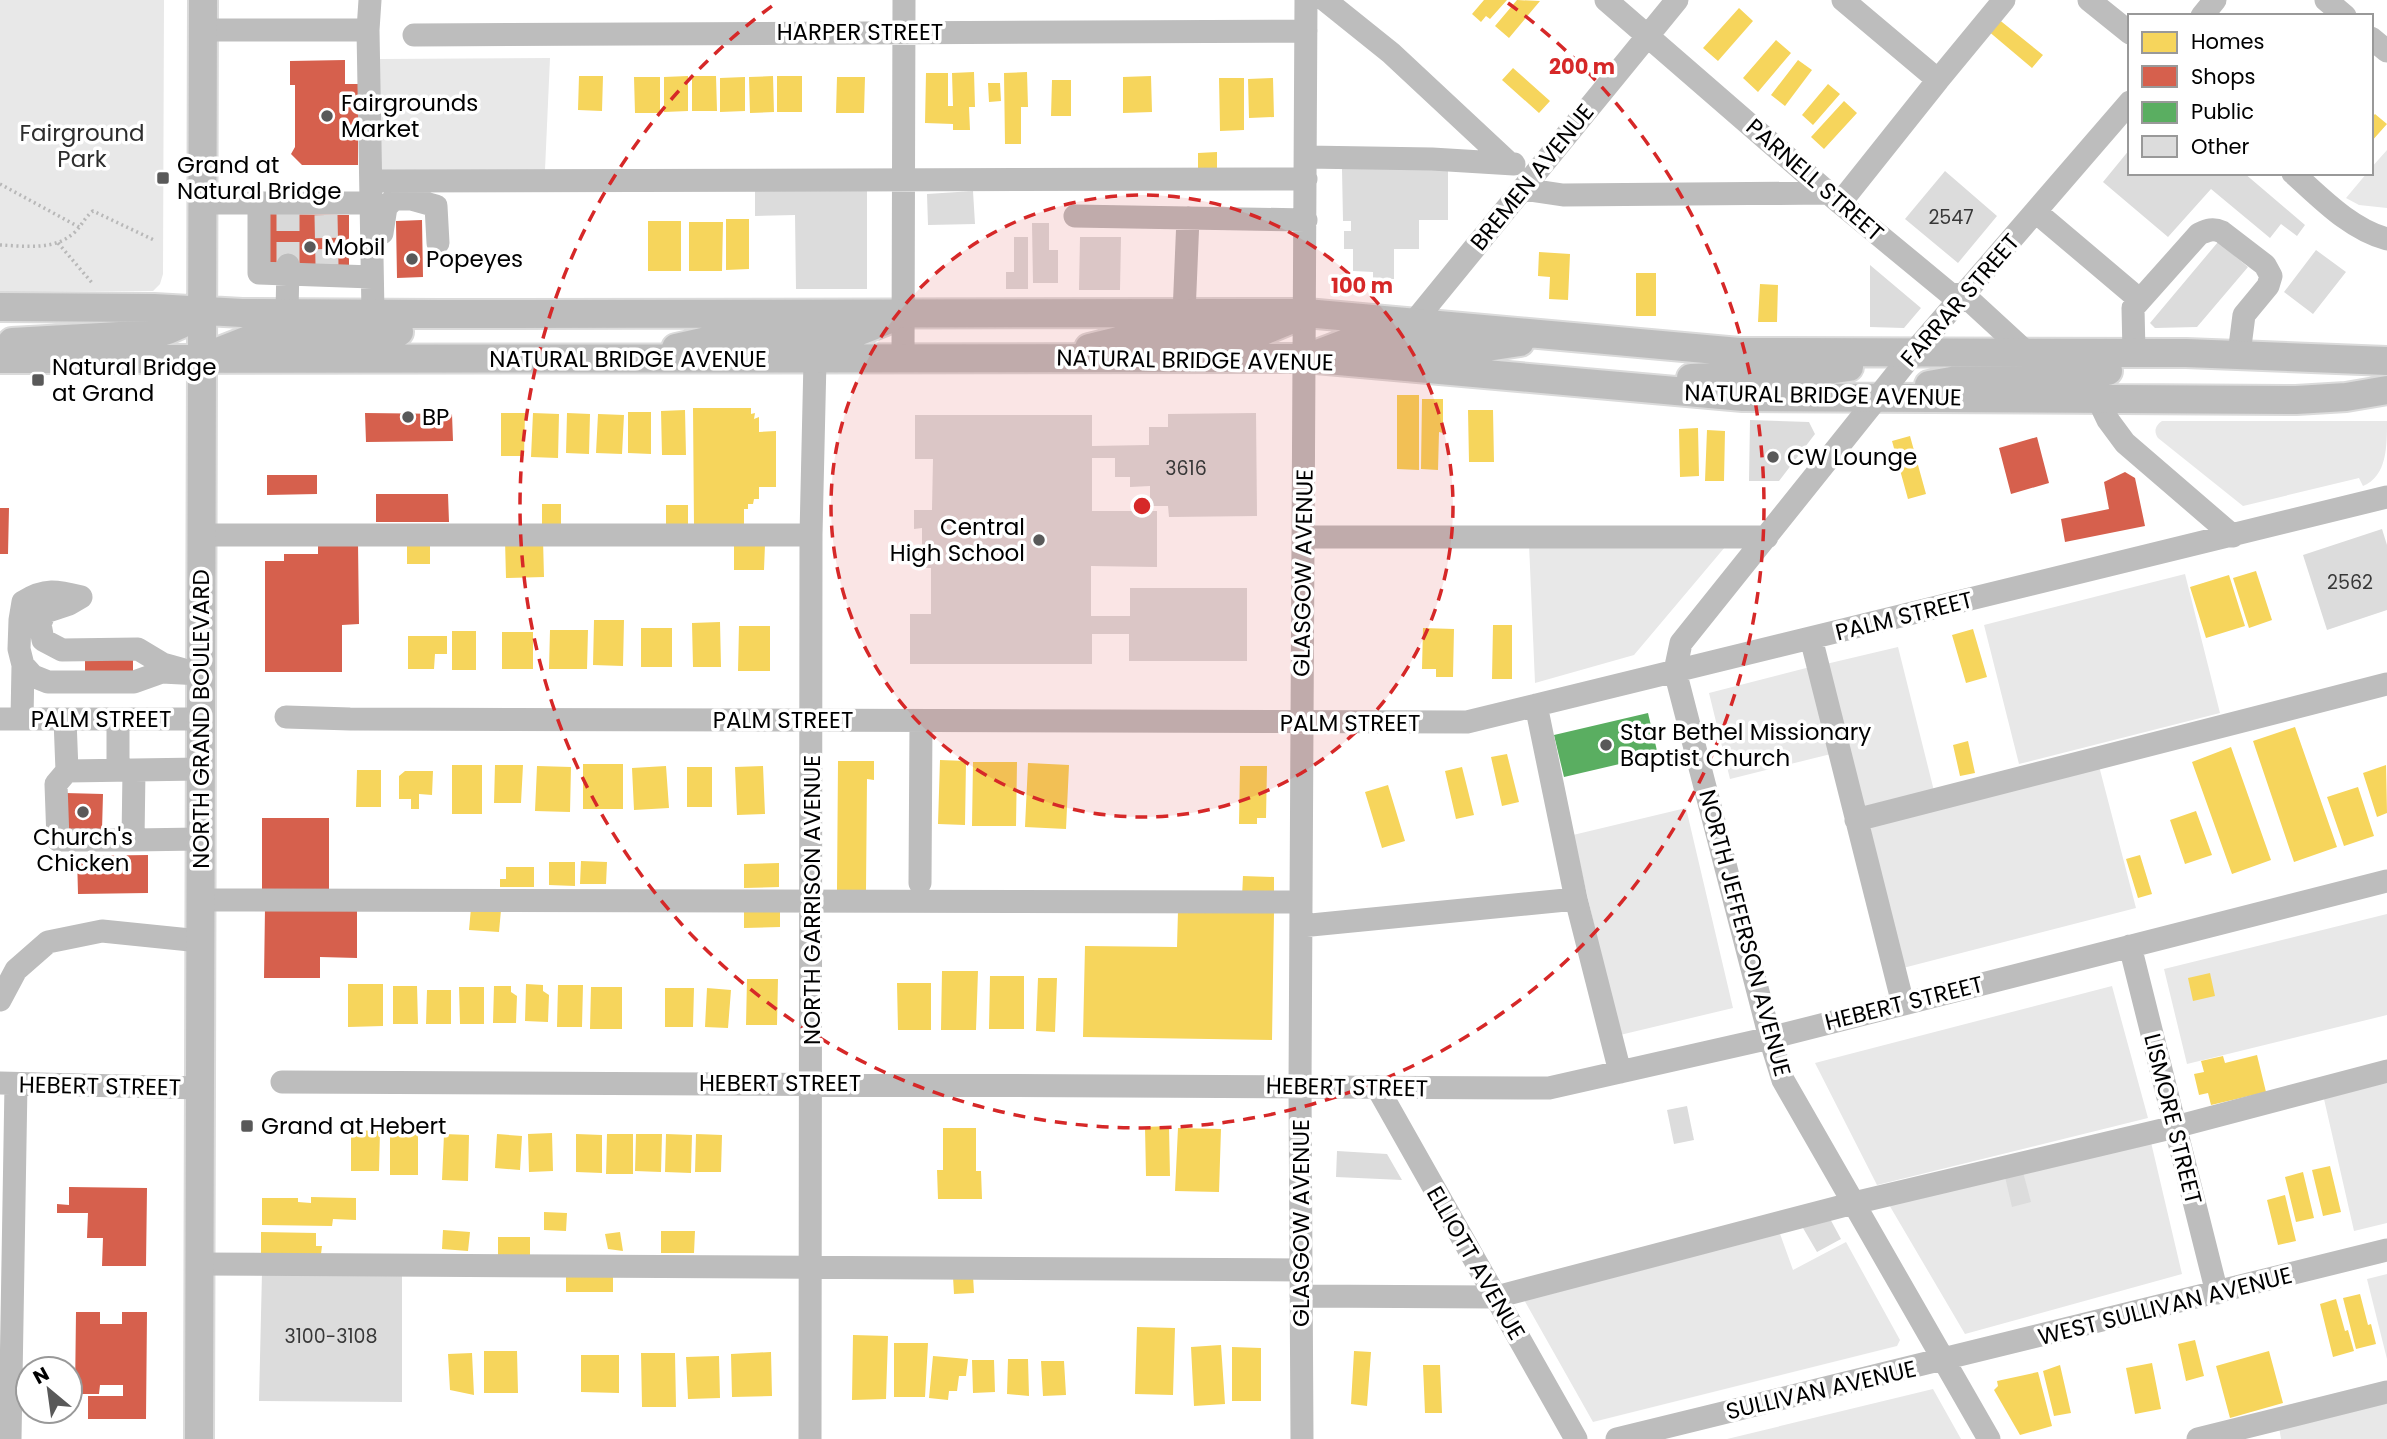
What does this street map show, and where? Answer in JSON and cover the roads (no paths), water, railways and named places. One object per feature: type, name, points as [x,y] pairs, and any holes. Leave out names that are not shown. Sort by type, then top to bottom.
[{"type":"main road","name":"NORTH GRAND BOULEVARD","points":[[199,1439],[203,0]]},
{"type":"main road","name":"NATURAL BRIDGE AVENUE","points":[[0,307],[477,314],[1306,313],[1739,352],[2186,353],[2387,361]]},
{"type":"main road","points":[[0,343],[155,334],[184,323],[202,310]]},
{"type":"main road","points":[[1042,359],[1126,339],[1251,336],[1306,313]]},
{"type":"main road","points":[[202,360],[232,345],[257,337],[401,331],[477,314]]},
{"type":"main road","points":[[629,359],[716,339],[852,334],[903,314]]},
{"type":"main road","points":[[1305,358],[1354,340],[1481,348],[1565,336]]},
{"type":"main road","points":[[1615,386],[1687,378],[1807,373],[1866,364],[1914,352]]},
{"type":"main road","points":[[1878,397],[1985,375],[2106,371],[2186,353]]},
{"type":"main road","name":"NATURAL BRIDGE AVENUE","points":[[0,359],[1305,358],[1743,397],[2296,400],[2346,397],[2387,390]]},
{"type":"street","points":[[370,0],[368,30],[371,192],[378,281]]},
{"type":"street","points":[[904,0],[904,359]]},
{"type":"street","name":"GLASGOW AVENUE","points":[[1302,1439],[1301,723],[1307,0]]},
{"type":"street","points":[[1325,0],[1391,54],[1510,164]]},
{"type":"street","name":"PARNELL STREET","points":[[1606,0],[1835,198],[1949,293],[1965,296],[2027,353]]},
{"type":"street","name":"BREMEN AVENUE","points":[[1414,322],[1677,0]]},
{"type":"street","points":[[1843,0],[1938,80]]},
{"type":"street","points":[[1523,189],[1563,195],[1835,198],[2004,0]]},
{"type":"street","points":[[2090,0],[2128,31]]},
{"type":"street","points":[[2204,14],[2215,0]]},
{"type":"street","points":[[2326,0],[2343,14]]},
{"type":"street","points":[[203,30],[368,30]]},
{"type":"street","name":"HARPER STREET","points":[[414,35],[1306,31]]},
{"type":"street","points":[[2373,40],[2387,51]]},
{"type":"street","name":"FARRAR STREET","points":[[1675,671],[1681,643],[1914,352],[2128,104]]},
{"type":"street","points":[[203,203],[259,202],[289,208],[326,209],[371,192],[904,181],[1306,168],[1432,159],[1541,166]]},
{"type":"street","points":[[2295,175],[2336,211],[2361,228],[2387,239]]},
{"type":"street","points":[[373,313],[386,207],[394,199],[411,199],[436,206],[438,243]]},
{"type":"street","points":[[259,202],[259,273],[288,270],[327,271],[378,281]]},
{"type":"street","points":[[2036,212],[2140,300]]},
{"type":"street","points":[[1075,216],[1306,220]]},
{"type":"street","points":[[1184,314],[1188,218]]},
{"type":"street","points":[[2133,353],[2133,308],[2199,234],[2207,230],[2222,232],[2265,265],[2271,276],[2268,286],[2244,315],[2239,354]]},
{"type":"street","points":[[287,312],[288,270]]},
{"type":"street","name":"NORTH GARRISON AVENUE","points":[[810,1439],[813,720],[811,535],[815,360]]},
{"type":"street","points":[[2098,399],[2108,420],[2125,443],[2233,536]]},
{"type":"street","name":"PALM STREET","points":[[286,717],[1466,722],[2387,497]]},
{"type":"street","points":[[202,535],[811,535]]},
{"type":"street","points":[[1304,537],[1767,537]]},
{"type":"street","points":[[11,719],[23,665],[19,649],[23,602],[36,594],[57,591],[81,597],[45,612],[40,624],[43,640],[62,650],[138,649],[163,664],[201,674]]},
{"type":"street","points":[[1811,638],[1903,1003]]},
{"type":"street","points":[[23,665],[33,676],[48,682],[134,682],[162,671],[201,674]]},
{"type":"street","name":"NORTH JEFFERSON AVENUE","points":[[1675,671],[1783,1080],[1989,1439]]},
{"type":"street","points":[[1856,820],[2387,684]]},
{"type":"street","points":[[1536,705],[1576,899],[1620,1072]]},
{"type":"street","name":"PALM STREET","points":[[11,719],[201,719]]},
{"type":"street","points":[[65,719],[67,771],[56,784],[58,840],[200,839]]},
{"type":"street","points":[[118,719],[133,840]]},
{"type":"street","points":[[920,883],[921,721]]},
{"type":"street","points":[[67,771],[201,769]]},
{"type":"street","name":"HEBERT STREET","points":[[282,1082],[1549,1088],[1770,1038],[2387,881]]},
{"type":"street","points":[[1301,926],[1576,899]]},
{"type":"street","points":[[201,900],[1301,901]]},
{"type":"street","points":[[0,1000],[16,970],[48,942],[102,931],[200,941]]},
{"type":"street","name":"LISMORE STREET","points":[[2130,946],[2217,1293]]},
{"type":"street","points":[[1301,1296],[1496,1297],[1854,1203],[2175,1127],[2387,1072]]},
{"type":"street","points":[[8,1084],[6,1268],[10,1439]]},
{"type":"street","name":"HEBERT STREET","points":[[8,1084],[200,1088]]},
{"type":"street","name":"ELLIOTT AVENUE","points":[[1377,1087],[1576,1439]]},
{"type":"street","name":"WEST SULLIVAN AVENUE","points":[[1944,1361],[2387,1250]]},
{"type":"street","points":[[200,1264],[1301,1270]]},
{"type":"street","name":"SULLIVAN AVENUE","points":[[1617,1439],[1944,1361]]},
{"type":"street","points":[[2198,1439],[2387,1392]]},
{"type":"tunnel","points":[[288,214],[288,265]]},
{"type":"tunnel","points":[[326,215],[327,265]]},
{"type":"place","name":"Fairgrounds Market","points":[[327,116]]},
{"type":"place","name":"Grand at Natural Bridge","points":[[163,178]]},
{"type":"place","name":"Mobil","points":[[310,247]]},
{"type":"place","name":"Popeyes","points":[[412,259]]},
{"type":"place","name":"Natural Bridge at Grand","points":[[38,380]]},
{"type":"place","name":"BP","points":[[408,417]]},
{"type":"place","name":"CW Lounge","points":[[1773,457]]},
{"type":"place","name":"Central High School","points":[[1039,540]]},
{"type":"place","name":"Star Bethel Missionary Baptist Church","points":[[1606,745]]},
{"type":"place","name":"Church's Chicken","points":[[83,812]]},
{"type":"place","name":"Grand at Hebert","points":[[247,1126]]},
{"type":"park label","name":"Fairground Park","points":[[82,146]]}]
